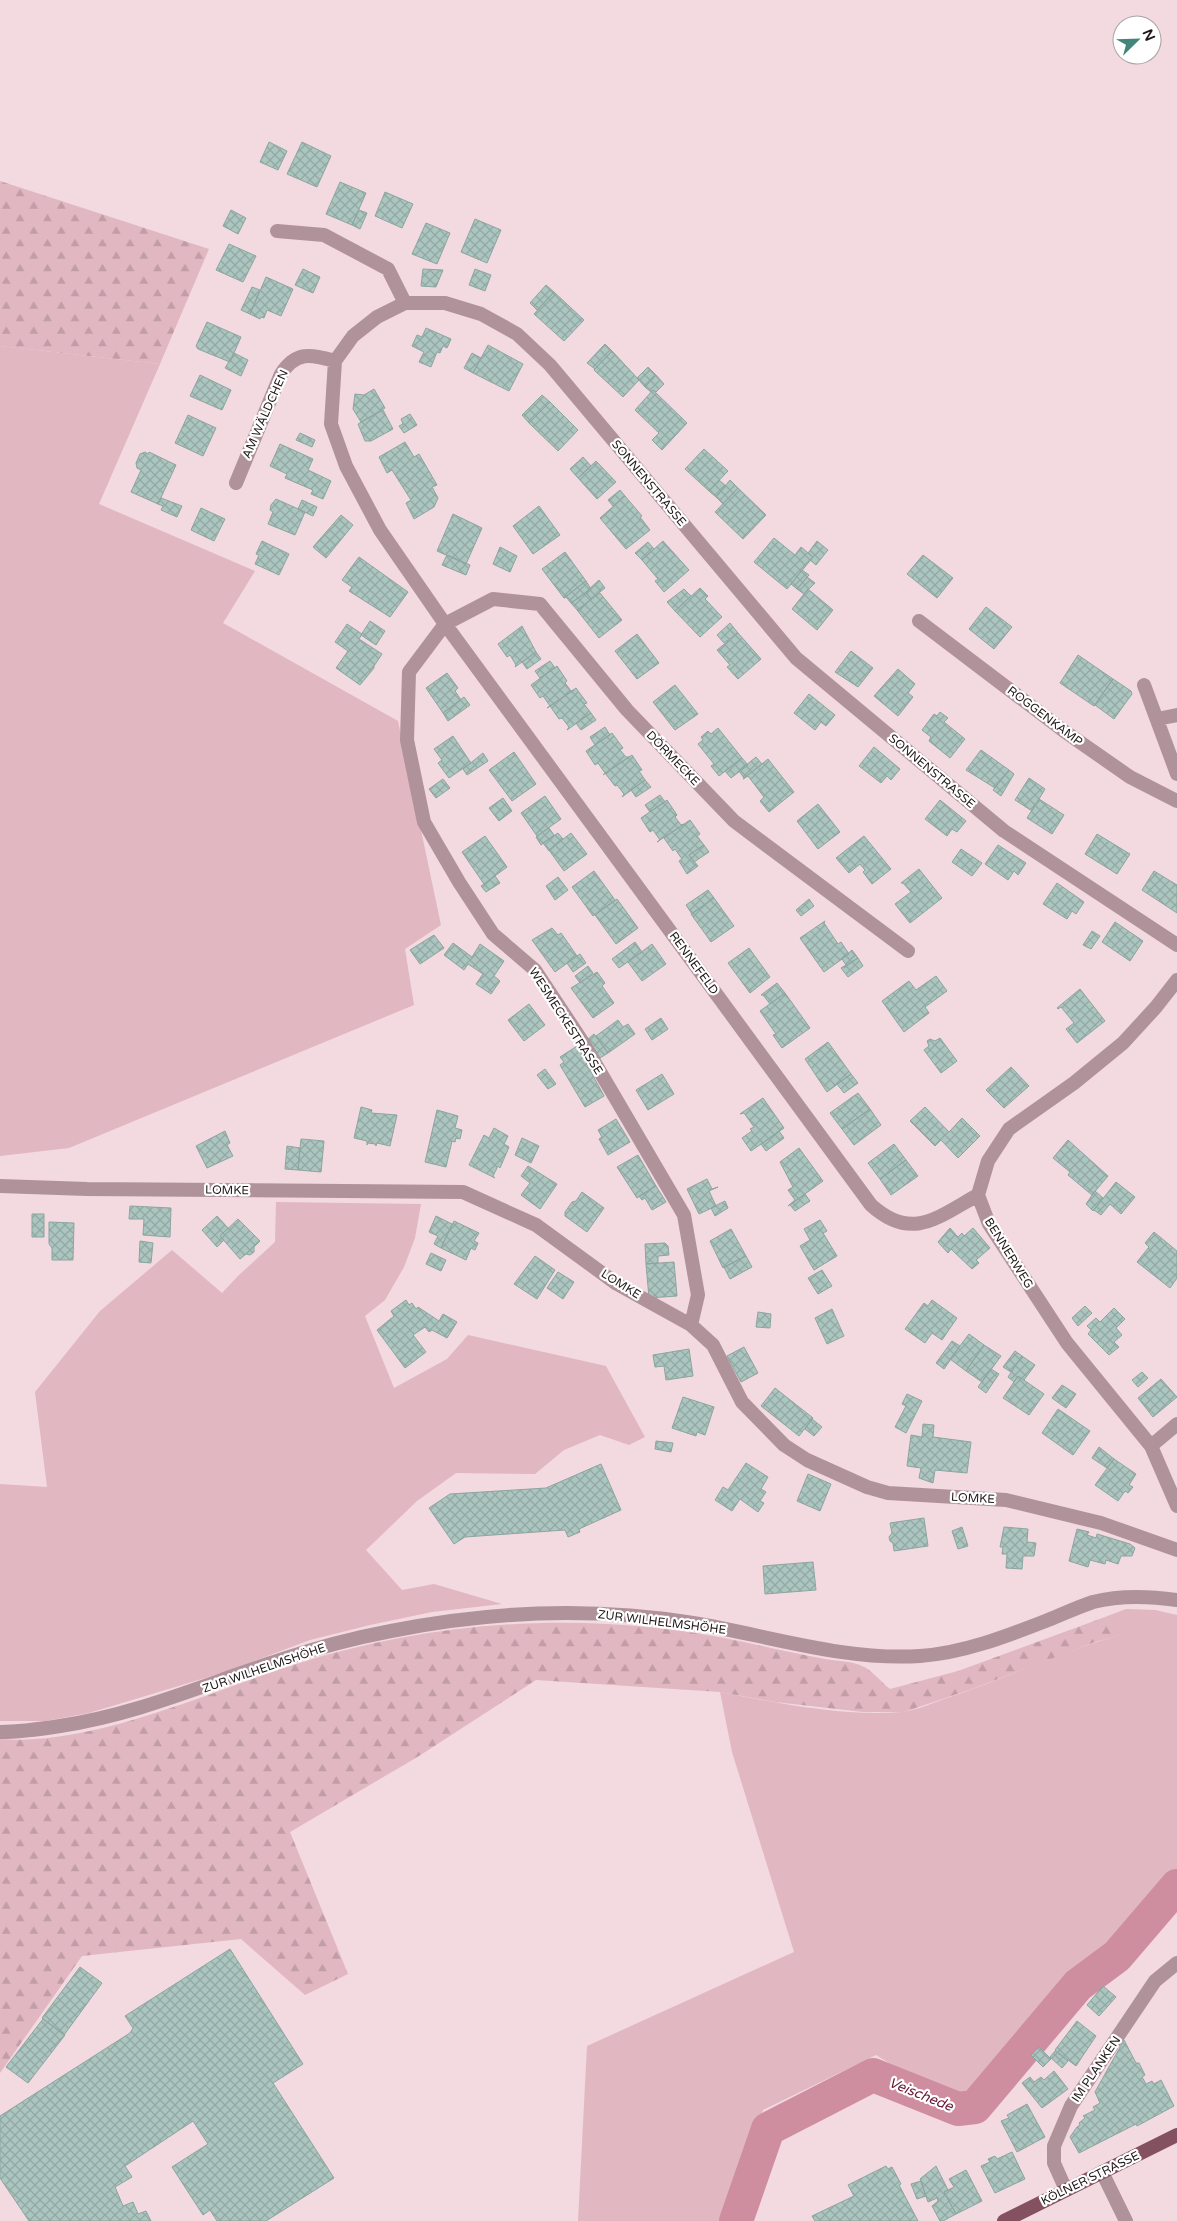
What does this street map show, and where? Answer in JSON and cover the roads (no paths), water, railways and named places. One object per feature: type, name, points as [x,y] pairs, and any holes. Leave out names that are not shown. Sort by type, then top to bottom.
[{"type":"main road","name":"KÖLNER STRASSE","points":[[1004,2221],[1177,2135]]},
{"type":"street","points":[[277,231],[324,235],[388,269],[405,302]]},
{"type":"street","name":"SONNENSTRASSE","points":[[335,362],[353,336],[377,317],[405,302],[445,303],[481,314],[517,334],[550,365],[796,658],[1004,831],[1177,945]]},
{"type":"street","name":"AM WÄLDCHEN","points":[[236,483],[280,374],[288,362],[299,356],[317,356],[335,362]]},
{"type":"street","points":[[335,362],[331,424],[346,466],[380,530],[445,624]]},
{"type":"street","name":"DÖRMECKE","points":[[445,624],[493,599],[540,604],[627,710],[734,821],[908,951]]},
{"type":"street","name":"ROGGENKAMP","points":[[920,621],[1064,731],[1130,777],[1177,802]]},
{"type":"street","name":"RENNEFELD","points":[[445,624],[871,1205],[883,1216],[895,1222],[927,1223],[978,1195]]},
{"type":"street","name":"WESMECKESTRASSE","points":[[445,624],[409,672],[407,740],[424,822],[459,882],[493,934],[535,970],[541,978],[582,1041],[684,1215],[698,1295],[690,1325]]},
{"type":"street","points":[[1144,685],[1177,774]]},
{"type":"street","points":[[1157,719],[1177,715]]},
{"type":"street","points":[[978,1195],[988,1161],[1009,1129],[1074,1082],[1123,1043],[1156,1008],[1177,980]]},
{"type":"street","name":"LOMKE","points":[[0,1186],[87,1189],[463,1192],[536,1225],[617,1284],[690,1325],[713,1345],[742,1402],[784,1445],[807,1460],[850,1480],[888,1493],[1006,1500],[1101,1523],[1177,1550]]},
{"type":"street","name":"BENNERWEG","points":[[978,1195],[989,1224],[1067,1343],[1151,1446],[1177,1506]]},
{"type":"street","points":[[1151,1446],[1177,1424]]},
{"type":"street","name":"ZUR WILHELMSHÖHE","points":[[0,1732],[48,1728],[100,1720],[175,1698],[280,1660],[339,1643],[392,1631],[470,1618],[532,1613],[629,1615],[699,1624],[858,1654],[920,1656],[974,1646],[1012,1634],[1093,1602],[1123,1597],[1149,1596],[1177,1600]]},
{"type":"street","name":"IM PLANKEN","points":[[1066,2190],[1054,2163],[1054,2146],[1071,2106],[1155,1981],[1177,1963]]},
{"type":"street","points":[[1102,2172],[1126,2221]]},
{"type":"waterway","name":"Veischede","points":[[736,2221],[768,2129],[873,2075],[958,2109],[975,2107],[1078,1985],[1117,1956],[1177,1886]]}]
